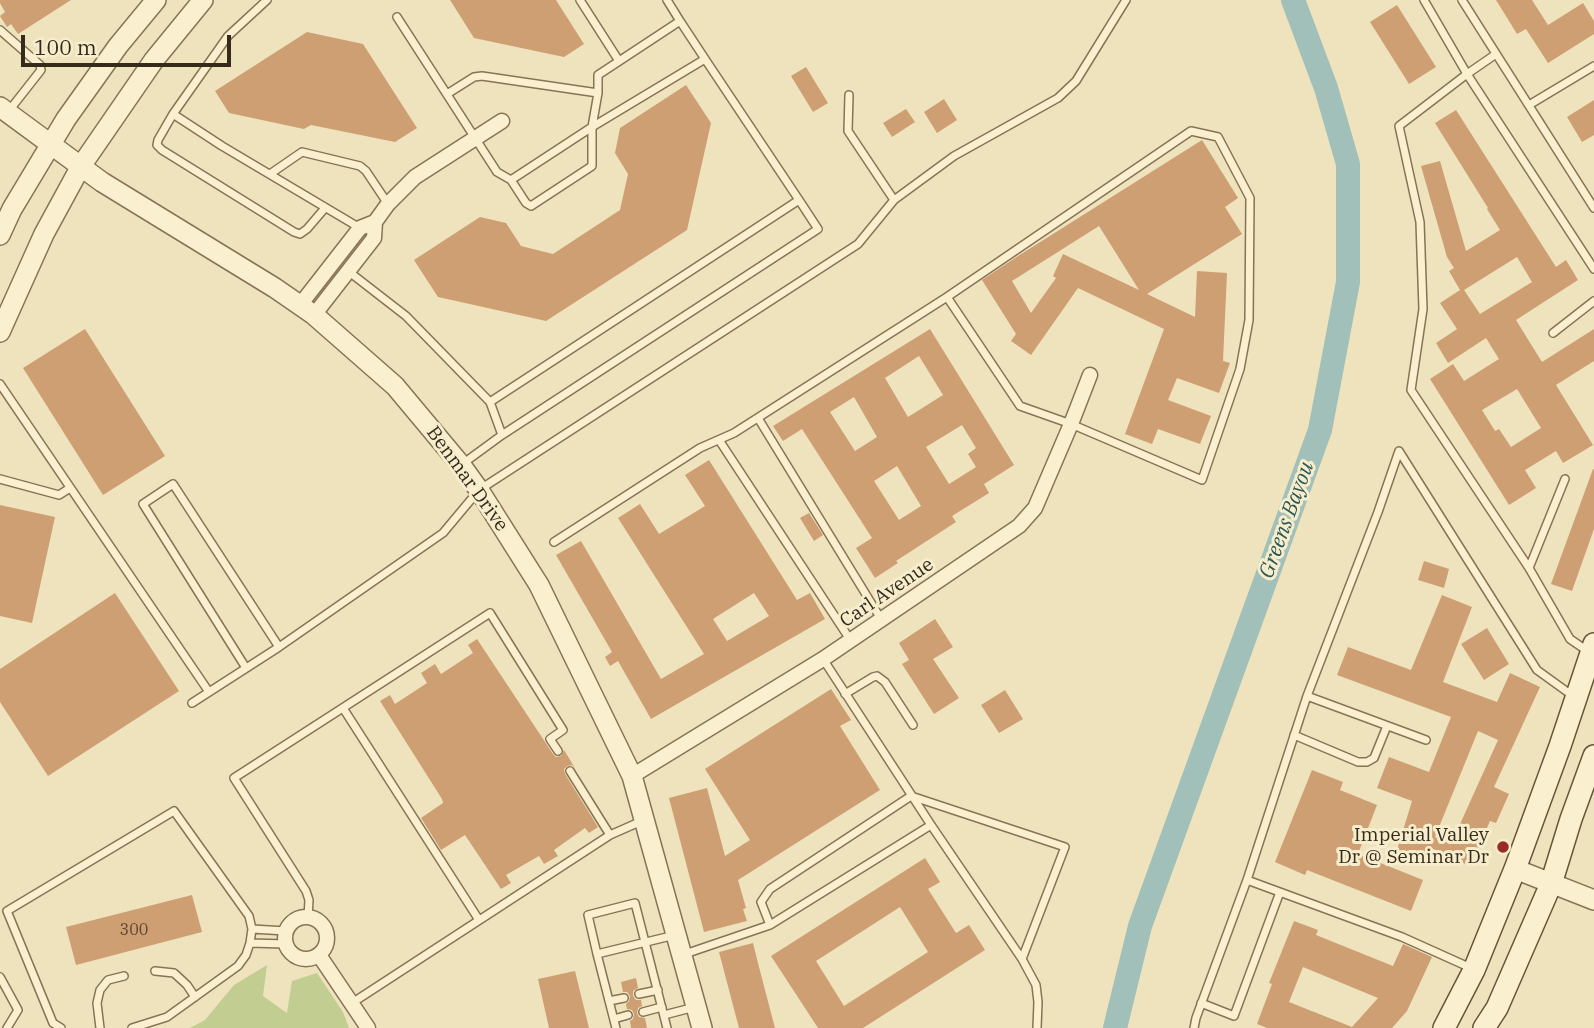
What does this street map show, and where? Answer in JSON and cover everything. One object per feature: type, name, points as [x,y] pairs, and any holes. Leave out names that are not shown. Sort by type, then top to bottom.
[{"type":"main road","points":[[1444,1028],[1474,970],[1515,869],[1593,651]]},
{"type":"main road","points":[[1484,1028],[1497,1008],[1551,884],[1594,756]]},
{"type":"street","points":[[0,235],[50,144],[118,46],[156,0]]},
{"type":"street","points":[[0,332],[44,234],[81,166],[154,60],[203,0]]},
{"type":"street","name":"Benmar Drive","points":[[4,110],[102,181],[307,310],[395,386],[461,465],[539,585],[632,776],[702,1028]]},
{"type":"street","points":[[307,310],[348,271],[374,238],[375,222],[388,204],[415,177],[502,121]]},
{"type":"street","points":[[307,310],[360,228],[375,222]]},
{"type":"street","name":"Carl Avenue","points":[[632,776],[823,659],[1018,526],[1035,508],[1090,375]]},
{"type":"street","points":[[1515,869],[1594,900]]},
{"type":"street","points":[[309,917],[318,920],[326,931],[326,944],[319,955],[307,959],[294,955],[286,938],[294,921],[309,917]]},
{"type":"street","points":[[319,955],[368,1028]]},
{"type":"lane","points":[[267,0],[228,36],[173,114],[157,145],[294,232],[300,234],[307,229],[325,208]]},
{"type":"lane","points":[[580,0],[619,61]]},
{"type":"lane","points":[[461,465],[502,435],[818,229],[667,0]]},
{"type":"lane","points":[[192,703],[279,647],[443,533],[479,490],[858,244],[894,200],[954,156],[1058,98],[1076,81],[1126,0]]},
{"type":"lane","points":[[1423,0],[1467,74],[1594,269]]},
{"type":"lane","points":[[1462,0],[1594,208]]},
{"type":"lane","points":[[397,17],[497,172],[511,180],[526,203],[531,206],[592,166],[592,127],[598,75],[680,21]]},
{"type":"lane","points":[[0,30],[40,65],[41,69],[4,110]]},
{"type":"lane","points":[[1496,54],[1399,127],[1420,222],[1423,309],[1411,390],[1529,568],[1570,639],[1593,651]]},
{"type":"lane","points":[[511,180],[592,127],[705,59]]},
{"type":"lane","points":[[1529,105],[1594,66]]},
{"type":"lane","points":[[447,94],[482,76],[598,93]]},
{"type":"lane","points":[[849,95],[848,131],[894,200]]},
{"type":"lane","points":[[173,114],[360,228]]},
{"type":"lane","points":[[554,542],[700,448],[734,433],[947,297],[1191,131],[1218,137],[1250,198],[1249,320],[1240,369],[1202,480],[1072,424],[1020,407],[947,297]]},
{"type":"lane","points":[[270,174],[302,152],[360,166],[388,204]]},
{"type":"lane","points":[[490,402],[799,200]]},
{"type":"lane","points":[[348,271],[406,316],[490,402],[502,435]]},
{"type":"lane","points":[[1553,332],[1594,301]]},
{"type":"lane","points":[[0,384],[209,692]]},
{"type":"lane","points":[[758,418],[882,620]]},
{"type":"lane","points":[[719,440],[851,640]]},
{"type":"lane","points":[[1194,1028],[1247,880],[1307,696],[1399,451],[1537,670],[1575,697]]},
{"type":"lane","points":[[0,479],[58,495],[70,488]]},
{"type":"lane","points":[[1529,568],[1565,479]]},
{"type":"lane","points":[[246,668],[143,504],[173,484],[279,647]]},
{"type":"lane","points":[[309,917],[306,891],[234,778],[490,613],[563,730],[550,738],[558,751]]},
{"type":"lane","points":[[823,659],[911,796],[1022,959],[1036,985],[1037,1028]]},
{"type":"lane","points":[[845,694],[877,676],[885,682],[913,725]]},
{"type":"lane","points":[[1307,696],[1426,740]]},
{"type":"lane","points":[[343,709],[479,920]]},
{"type":"lane","points":[[1294,735],[1358,762],[1367,762],[1374,758],[1387,726]]},
{"type":"lane","points":[[570,771],[610,835]]},
{"type":"lane","points":[[769,925],[761,902],[770,889],[911,796]]},
{"type":"lane","points":[[911,796],[1065,847],[1022,959]]},
{"type":"lane","points":[[61,1028],[53,1023],[7,911],[174,811],[249,916],[252,929],[250,943],[238,966],[195,998],[167,1017],[132,1028]]},
{"type":"lane","points":[[351,1003],[610,835],[644,820]]},
{"type":"lane","points":[[682,956],[769,925],[931,825]]},
{"type":"lane","points":[[1247,880],[1402,937],[1474,970]]},
{"type":"lane","points":[[1201,1003],[1234,1016],[1280,892]]},
{"type":"lane","points":[[616,1028],[588,915],[635,903],[667,1027],[657,1028]]},
{"type":"lane","points":[[252,929],[286,938]]},
{"type":"lane","points":[[597,954],[676,935]]},
{"type":"lane","points":[[250,943],[286,938]]},
{"type":"lane","points":[[155,971],[174,973],[187,985],[195,998]]},
{"type":"lane","points":[[100,1028],[97,1003],[100,990],[108,981],[124,976]]},
{"type":"lane","points":[[0,977],[18,1010],[7,1028]]},
{"type":"lane","points":[[639,995],[658,990]]},
{"type":"lane","points":[[610,1002],[624,998]]},
{"type":"lane","points":[[643,1012],[696,1007]]},
{"type":"lane","points":[[614,1019],[628,1015]]},
{"type":"green space","points":[[267,965],[263,996],[287,1013],[292,981],[317,973],[343,1012],[349,1028],[190,1028],[205,1020],[234,985]]},
{"type":"building","points":[[0,0],[71,0],[18,34],[11,24],[7,27],[0,16],[5,12]]},
{"type":"building","points":[[450,0],[556,0],[584,44],[564,57],[474,38]]},
{"type":"building","points":[[1496,0],[1532,0],[1548,25],[1583,3],[1594,21],[1594,34],[1548,63],[1526,29],[1517,34]]},
{"type":"building","points":[[1397,5],[1436,67],[1409,84],[1370,22]]},
{"type":"building","points":[[307,32],[363,44],[417,128],[395,142],[311,125],[304,129],[229,113],[215,91]]},
{"type":"building","points":[[806,67],[828,103],[813,112],[791,76]]},
{"type":"building","points":[[686,85],[711,123],[687,230],[546,321],[438,297],[414,260],[480,217],[506,223],[521,246],[553,254],[620,210],[628,174],[615,153],[620,128]]},
{"type":"building","points":[[944,99],[957,120],[937,133],[924,112]]},
{"type":"building","points":[[1594,100],[1594,135],[1582,142],[1567,117]]},
{"type":"building","points":[[906,109],[915,122],[892,137],[883,123]]},
{"type":"building","points":[[1456,110],[1556,267],[1566,260],[1578,280],[1516,320],[1542,362],[1594,329],[1594,361],[1556,385],[1593,445],[1563,463],[1556,451],[1525,470],[1536,488],[1509,505],[1430,379],[1453,364],[1464,381],[1499,359],[1486,338],[1448,363],[1436,343],[1457,329],[1440,303],[1460,290],[1449,271],[1454,268],[1447,257],[1421,166],[1440,161],[1466,251],[1500,230],[1435,123]],"holes":[[[1517,257],[1532,282],[1480,314],[1464,290]],[[1517,389],[1541,428],[1511,447],[1499,429],[1495,431],[1482,410]]]},
{"type":"building","points":[[1202,140],[1238,198],[1225,207],[1242,234],[1147,294],[1195,317],[1197,271],[1227,273],[1223,361],[1230,363],[1219,393],[1177,378],[1168,400],[1211,416],[1200,444],[1158,429],[1152,444],[1125,434],[1164,329],[1078,288],[1031,355],[1011,341],[1016,334],[982,280]],"holes":[[[1099,226],[1139,290],[1063,254],[1053,276],[1056,278],[1031,313],[1012,281]]]},
{"type":"building","points":[[85,329],[165,456],[103,495],[23,368]]},
{"type":"building","points":[[930,329],[1014,465],[984,484],[989,493],[952,516],[956,522],[875,578],[856,548],[872,538],[802,429],[783,441],[773,426]],"holes":[[[919,356],[943,395],[908,417],[885,378]],[[854,397],[877,437],[855,451],[830,412]],[[962,425],[976,448],[968,454],[976,467],[949,484],[926,447]],[[897,466],[921,506],[899,520],[874,481]]]},
{"type":"building","points":[[709,460],[797,600],[810,593],[825,619],[651,719],[618,661],[610,666],[605,657],[612,652],[556,555],[581,541],[661,679],[704,654],[618,518],[640,504],[659,534],[705,506],[685,475]],"holes":[[[754,593],[769,616],[727,641],[713,619]]]},
{"type":"building","points":[[1593,469],[1594,529],[1572,591],[1551,584]]},
{"type":"building","points":[[0,505],[55,517],[32,623],[0,616]]},
{"type":"building","points":[[809,513],[823,535],[814,541],[800,518]]},
{"type":"building","points":[[1424,561],[1449,569],[1444,588],[1418,580]]},
{"type":"building","points":[[115,593],[179,691],[48,776],[0,702],[0,669]]},
{"type":"building","points":[[1442,595],[1472,607],[1443,682],[1497,702],[1510,673],[1540,687],[1494,787],[1509,794],[1496,823],[1490,821],[1470,866],[1431,848],[1427,859],[1397,850],[1412,801],[1377,788],[1389,757],[1429,772],[1451,717],[1337,675],[1348,647],[1411,670]],"holes":[[[1478,731],[1498,740],[1451,844],[1435,837]]]},
{"type":"building","points":[[935,619],[953,647],[933,659],[959,698],[934,714],[902,664],[909,660],[899,643]]},
{"type":"building","points":[[1487,628],[1509,664],[1484,680],[1461,644]]},
{"type":"building","points":[[477,639],[553,754],[556,757],[561,756],[564,750],[575,768],[572,765],[567,766],[564,769],[565,774],[598,827],[589,833],[585,828],[554,850],[558,856],[544,864],[539,856],[506,875],[511,883],[501,889],[465,835],[441,850],[421,818],[443,803],[442,799],[380,701],[390,695],[395,704],[427,683],[421,673],[435,664],[441,674],[473,653],[468,645]]},
{"type":"building","points":[[831,689],[851,720],[840,726],[880,790],[738,880],[747,921],[704,932],[669,798],[707,788],[725,856],[750,840],[705,769]]},
{"type":"building","points":[[1005,690],[1023,719],[999,733],[981,705]]},
{"type":"building","points":[[1312,770],[1343,782],[1340,790],[1377,805],[1358,854],[1423,880],[1411,911],[1307,870],[1305,875],[1275,862]]},
{"type":"building","points":[[925,858],[940,882],[928,889],[956,933],[969,925],[985,950],[863,1028],[818,1028],[771,956]],"holes":[[[900,907],[928,952],[844,1006],[816,961]]]},
{"type":"building","points":[[192,895],[202,932],[76,965],[66,927]]},
{"type":"building","points":[[1294,921],[1318,930],[1316,935],[1393,966],[1403,944],[1432,957],[1407,1011],[1392,1028],[1267,1028],[1257,1024],[1272,984],[1269,983]],"holes":[[[1303,967],[1378,998],[1352,1027],[1289,1002]]]},
{"type":"building","points":[[753,943],[775,1028],[739,1028],[719,952]]},
{"type":"building","points":[[575,971],[589,1028],[549,1028],[538,979]]},
{"type":"building","points":[[636,978],[638,988],[633,991],[633,996],[636,1000],[641,1000],[642,1006],[637,1013],[639,1017],[645,1018],[647,1028],[631,1028],[630,1021],[634,1014],[627,1009],[626,1004],[630,996],[623,992],[621,982]]},
{"type":"waterway","name":"Greens Bayou","points":[[1115,1028],[1140,926],[1320,430],[1348,282],[1348,164],[1326,88],[1293,0]]},
{"type":"place","name":"Imperial Valley Dr @ Seminar Dr","points":[[1503,847]]}]
